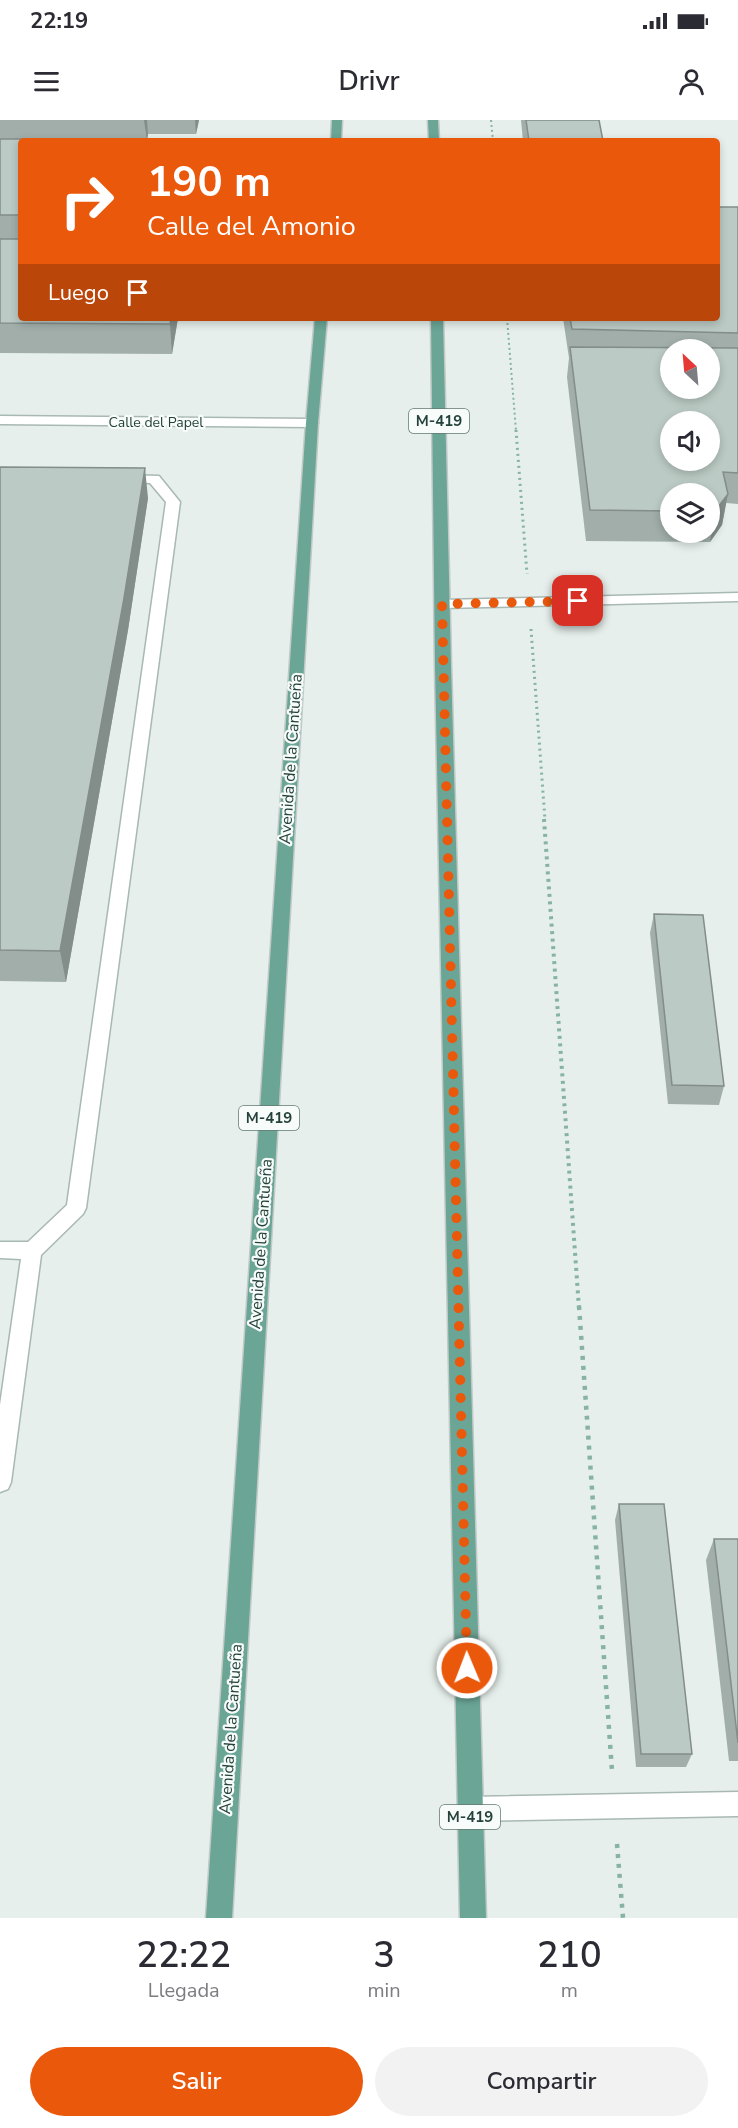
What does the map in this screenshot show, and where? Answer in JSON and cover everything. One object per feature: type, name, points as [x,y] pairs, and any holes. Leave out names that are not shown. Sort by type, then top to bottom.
[{"type":"main road","points":[[336,138],[337,120]]},
{"type":"main road","points":[[434,120],[434,138]]},
{"type":"main road","name":"Avenida de la Cantueña","points":[[219,1918],[312,423],[321,321]]},
{"type":"main road","name":"M-419","points":[[437,321],[473,1918]]},
{"type":"street","name":"Calle del Papel","points":[[0,420],[312,423]]},
{"type":"street","points":[[0,1482],[32,1251],[76,1208],[173,502],[154,479],[107,479]]},
{"type":"street","points":[[442,604],[738,597]]},
{"type":"street","points":[[0,1250],[32,1251]]},
{"type":"street","points":[[470,1809],[738,1804]]},
{"type":"path","points":[[491,120],[493,138]]},
{"type":"path","points":[[507,321],[530,602],[623,1918]]},
{"type":"building","points":[[526,120],[599,120],[602,138],[529,138]]},
{"type":"building","points":[[0,139],[18,139],[18,215],[0,215]]},
{"type":"building","points":[[720,207],[738,207],[738,333],[572,329],[571,321],[720,321]]},
{"type":"building","points":[[0,239],[18,239],[18,321],[170,321],[170,324],[0,323]]},
{"type":"building","points":[[570,347],[660,348],[660,399],[720,399],[720,348],[738,348],[738,473],[723,472],[728,494],[720,504],[720,483],[660,483],[660,511],[590,510]]},
{"type":"building","points":[[0,467],[145,468],[124,598],[60,951],[0,950]]},
{"type":"building","points":[[654,914],[703,915],[724,1086],[672,1085]]},
{"type":"building","points":[[619,1504],[664,1504],[692,1754],[641,1754]]},
{"type":"building","points":[[714,1539],[738,1539],[738,1743]]},
{"type":"route","points":[[467,1668],[442,604],[578,601]]}]
